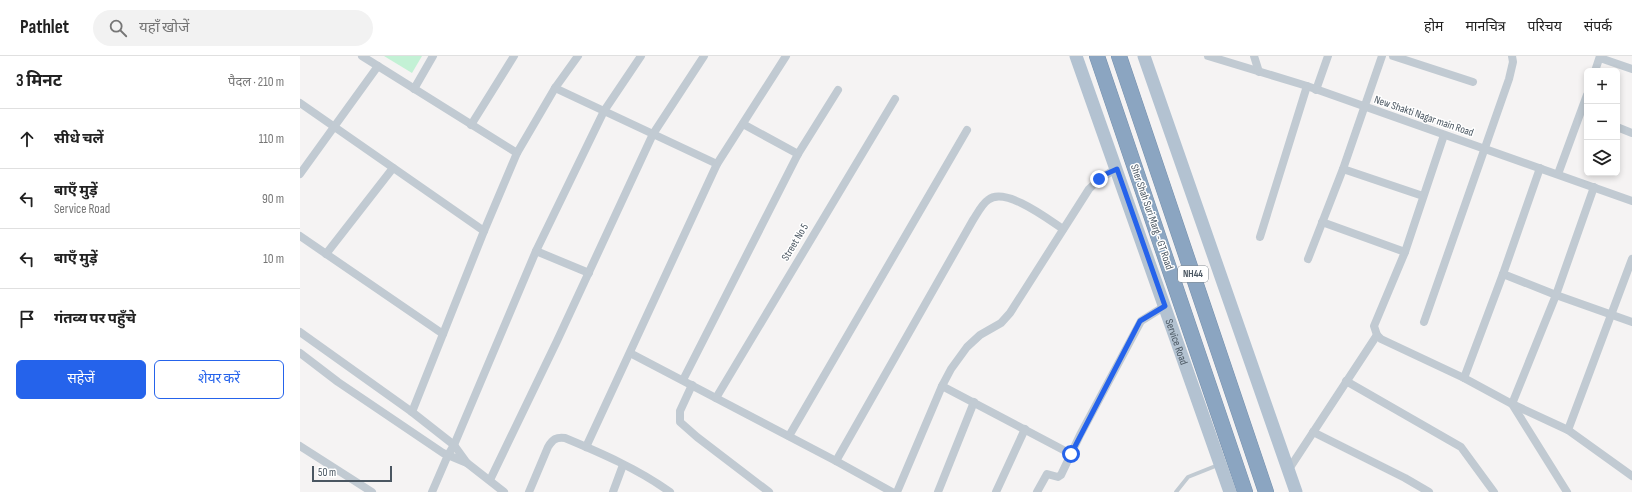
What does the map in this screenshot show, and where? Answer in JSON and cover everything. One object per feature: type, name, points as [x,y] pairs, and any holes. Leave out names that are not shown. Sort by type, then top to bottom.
[{"type":"highway","name":"Sher Shah Suri Marg - GT Road","points":[[1097,56],[1244,492]]},
{"type":"highway","name":"Sher Shah Suri Marg - GT Road","points":[[1119,56],[1266,492]]},
{"type":"main road","name":"Service Road","points":[[1076,56],[1230,492]]},
{"type":"main road","points":[[1144,56],[1296,492]]},
{"type":"street","points":[[362,56],[517,153]]},
{"type":"street","points":[[414,89],[433,56]]},
{"type":"street","points":[[471,125],[514,56]]},
{"type":"street","points":[[412,412],[484,231],[517,153],[555,88],[578,56]]},
{"type":"street","points":[[432,492],[448,455],[454,446],[536,251],[604,111],[640,56]]},
{"type":"street","points":[[490,480],[529,402],[653,134],[704,56]]},
{"type":"street","points":[[586,447],[717,164],[786,56]]},
{"type":"street","name":"New Shakti Nagar main Road","points":[[1208,56],[1306,86],[1632,200]]},
{"type":"street","points":[[1254,56],[1259,72]]},
{"type":"street","points":[[1316,90],[1328,56]]},
{"type":"street","points":[[1308,259],[1365,107],[1382,56]]},
{"type":"street","points":[[1394,56],[1473,82]]},
{"type":"street","points":[[1424,322],[1512,69],[1512,56]]},
{"type":"street","points":[[1596,68],[1600,57],[1632,69]]},
{"type":"street","points":[[300,174],[378,66]]},
{"type":"street","points":[[1260,236],[1306,86]]},
{"type":"street","points":[[555,88],[717,164]]},
{"type":"street","points":[[683,380],[798,154],[838,90]]},
{"type":"street","name":"Street No 5","points":[[716,398],[895,99]]},
{"type":"street","points":[[300,103],[484,231]]},
{"type":"street","points":[[1558,174],[1584,116]]},
{"type":"street","points":[[743,124],[798,154]]},
{"type":"street","points":[[1620,129],[1632,132]]},
{"type":"street","points":[[789,436],[967,130]]},
{"type":"street","points":[[1444,135],[1405,252],[1374,326],[1377,335],[1381,339],[1464,378],[1512,404],[1568,430],[1630,475],[1632,465]]},
{"type":"street","points":[[326,254],[393,168]]},
{"type":"street","points":[[1464,378],[1503,274],[1540,168]]},
{"type":"street","points":[[897,492],[942,386],[951,370],[970,343],[1000,323],[1010,313],[1090,189],[1099,179],[1117,169]]},
{"type":"street","points":[[1342,169],[1423,196]]},
{"type":"street","points":[[1512,404],[1556,295],[1594,187]]},
{"type":"street","points":[[836,461],[973,220],[987,200],[996,196],[1010,198],[1064,228]]},
{"type":"street","points":[[1322,222],[1405,252]]},
{"type":"street","points":[[300,236],[443,334]]},
{"type":"street","points":[[536,251],[589,273]]},
{"type":"street","points":[[1568,430],[1632,259]]},
{"type":"street","points":[[1503,274],[1632,322]]},
{"type":"street","points":[[1037,492],[1047,474],[1058,477],[1061,476],[1140,321],[1165,306]]},
{"type":"street","points":[[300,332],[412,412],[454,446],[467,463]]},
{"type":"street","points":[[1289,469],[1377,335]]},
{"type":"street","points":[[300,353],[338,382],[443,453],[467,463],[504,492]]},
{"type":"street","points":[[630,353],[892,492]]},
{"type":"street","points":[[1346,381],[1461,447],[1494,492]]},
{"type":"street","points":[[692,385],[680,410],[680,422],[697,437],[769,492]]},
{"type":"street","points":[[942,386],[1071,454]]},
{"type":"street","points":[[938,492],[974,402]]},
{"type":"street","points":[[1512,404],[1568,492]]},
{"type":"street","points":[[996,492],[1025,429]]},
{"type":"street","points":[[1312,432],[1405,478],[1429,492]]},
{"type":"street","points":[[529,492],[552,440],[558,437],[565,438],[586,447],[623,465],[655,481],[670,492]]},
{"type":"street","points":[[300,446],[372,492]]},
{"type":"street","points":[[613,492],[623,465]]},
{"type":"lane","points":[[1176,492],[1188,477],[1220,465]]},
{"type":"green space","points":[[384,56],[422,56],[412,73]]},
{"type":"route","points":[[1071,454],[1140,321],[1165,306],[1117,169],[1099,179]]}]
